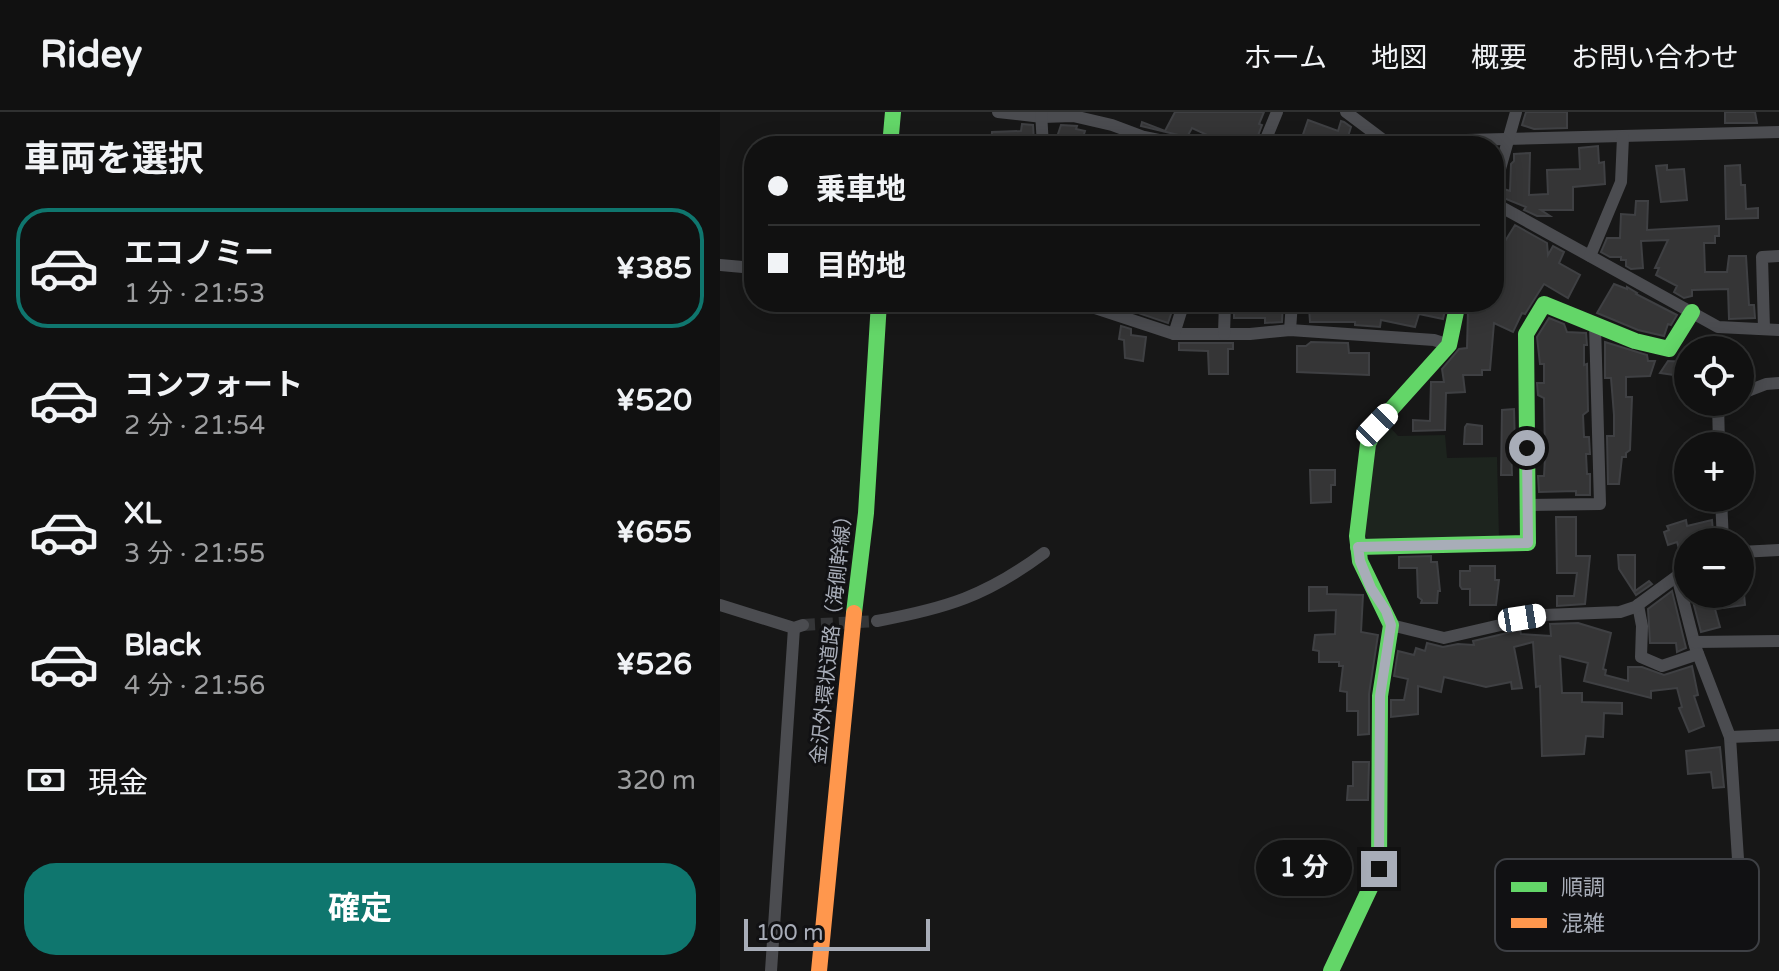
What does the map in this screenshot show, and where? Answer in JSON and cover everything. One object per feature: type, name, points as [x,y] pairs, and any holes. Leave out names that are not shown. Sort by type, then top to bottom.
[{"type":"street","points":[[891,136],[893,112]]},
{"type":"street","points":[[998,112],[1113,118],[1142,136]]},
{"type":"street","points":[[1267,136],[1277,112]]},
{"type":"street","points":[[1346,112],[1375,136]]},
{"type":"street","points":[[1504,159],[1516,112]]},
{"type":"street","points":[[1042,114],[1043,136]]},
{"type":"street","points":[[1504,140],[1779,132]]},
{"type":"street","points":[[1590,256],[1621,182],[1623,137]]},
{"type":"street","points":[[1504,209],[1718,327],[1779,330]]},
{"type":"street","points":[[1764,329],[1762,257],[1779,256]]},
{"type":"street","points":[[720,265],[744,267]]},
{"type":"street","points":[[1358,547],[1528,543],[1526,334],[1544,304],[1635,341],[1669,349],[1692,312]]},
{"type":"street","name":"金沢外環状道路（海側幹線）","points":[[819,971],[842,719],[866,513],[878,312]]},
{"type":"street","points":[[1107,312],[1174,334],[1290,330],[1434,340],[1449,345]]},
{"type":"street","points":[[1174,334],[1181,312]]},
{"type":"street","points":[[1224,334],[1225,312]]},
{"type":"street","points":[[1290,330],[1291,312]]},
{"type":"street","points":[[1331,971],[1379,869],[1380,696],[1391,625],[1371,588],[1358,547],[1368,444],[1377,425],[1449,345],[1456,312]]},
{"type":"street","points":[[1527,505],[1600,504],[1595,325]]},
{"type":"street","points":[[1754,389],[1779,383]]},
{"type":"street","points":[[1754,551],[1779,550]]},
{"type":"street","points":[[877,621],[937,610],[971,597],[1013,576],[1044,553]]},
{"type":"street","points":[[1391,625],[1444,638],[1522,618],[1620,612],[1638,605],[1674,578]]},
{"type":"street","points":[[720,605],[799,626],[771,971]]},
{"type":"street","points":[[1638,605],[1642,626],[1641,657],[1662,666],[1696,648],[1779,641]]},
{"type":"street","points":[[1689,608],[1696,648],[1730,737],[1738,859]]},
{"type":"street","points":[[1730,737],[1779,735]]},
{"type":"shaded area","points":[[1387,424],[1398,436],[1445,435],[1447,458],[1497,457],[1499,537],[1368,538],[1362,534],[1373,450]]},
{"type":"building","points":[[1175,112],[1264,112],[1258,136],[1209,136],[1192,128],[1188,136],[1183,136],[1141,126],[1142,122],[1165,131]]},
{"type":"building","points":[[1526,112],[1567,112],[1567,128],[1534,129],[1522,125]]},
{"type":"building","points":[[1725,112],[1755,112],[1757,123],[1725,123]]},
{"type":"building","points":[[1308,120],[1338,131],[1341,121],[1351,127],[1348,136],[1302,136]]},
{"type":"building","points":[[1022,124],[1033,125],[1034,136],[992,136],[992,132],[1021,131]]},
{"type":"building","points":[[1061,125],[1077,126],[1076,129],[1085,131],[1083,136],[1057,136]]},
{"type":"building","points":[[1598,146],[1599,163],[1604,162],[1605,184],[1573,187],[1573,210],[1541,210],[1550,216],[1537,216],[1524,210],[1526,207],[1504,198],[1504,189],[1510,191],[1514,154],[1530,153],[1529,195],[1548,194],[1547,170],[1580,169],[1579,148]]},
{"type":"building","points":[[1667,165],[1667,170],[1684,169],[1687,200],[1661,202],[1656,166]]},
{"type":"building","points":[[1740,165],[1746,209],[1758,208],[1758,218],[1726,219],[1725,166]]},
{"type":"building","points":[[1636,201],[1648,201],[1647,230],[1719,226],[1715,243],[1704,243],[1705,272],[1727,272],[1729,256],[1746,256],[1749,305],[1754,305],[1755,318],[1729,319],[1728,289],[1692,290],[1692,296],[1684,298],[1674,292],[1677,286],[1656,275],[1659,268],[1655,268],[1668,240],[1641,241],[1643,268],[1631,269],[1621,257],[1610,257],[1601,252],[1607,238],[1620,238],[1621,214],[1635,215]]},
{"type":"building","points":[[1515,225],[1547,243],[1548,255],[1553,246],[1564,252],[1559,263],[1580,275],[1568,298],[1544,284],[1525,314],[1522,313],[1513,332],[1494,323],[1490,370],[1482,370],[1482,375],[1463,375],[1465,392],[1446,393],[1445,430],[1413,431],[1413,420],[1430,421],[1431,382],[1444,382],[1442,369],[1459,349],[1467,348],[1468,312],[1504,312],[1504,243]]},
{"type":"building","points":[[1614,284],[1627,287],[1677,315],[1671,325],[1668,324],[1664,336],[1638,330],[1597,313]]},
{"type":"building","points":[[1135,312],[1172,312],[1168,323]]},
{"type":"building","points":[[1234,312],[1282,312],[1282,322],[1265,323],[1265,318],[1234,318]]},
{"type":"building","points":[[1309,312],[1445,312],[1443,319],[1419,314],[1415,327],[1381,320],[1380,327],[1355,325],[1355,322],[1310,322]]},
{"type":"building","points":[[1549,318],[1564,324],[1567,332],[1586,333],[1584,365],[1587,364],[1588,411],[1583,415],[1584,437],[1589,437],[1590,454],[1586,454],[1590,495],[1576,495],[1576,491],[1539,492],[1538,476],[1544,476],[1544,398],[1538,395],[1537,383],[1544,383],[1544,364],[1540,364],[1537,337]]},
{"type":"building","points":[[1121,326],[1131,329],[1131,335],[1146,337],[1143,361],[1125,358],[1124,340],[1119,339]]},
{"type":"building","points":[[1311,342],[1348,343],[1349,353],[1369,353],[1369,375],[1297,372],[1297,346],[1306,346]]},
{"type":"building","points":[[1605,342],[1647,355],[1648,361],[1655,361],[1650,376],[1626,377],[1626,397],[1632,397],[1630,450],[1626,457],[1622,457],[1619,484],[1608,484],[1607,436],[1614,436],[1614,415],[1611,378],[1605,378]]},
{"type":"building","points":[[1179,343],[1233,343],[1233,349],[1228,349],[1228,374],[1209,374],[1208,351],[1179,350]]},
{"type":"building","points":[[1668,361],[1674,361],[1674,375],[1660,373]]},
{"type":"building","points":[[1514,409],[1512,475],[1501,475],[1502,410]]},
{"type":"building","points":[[1467,424],[1482,426],[1482,444],[1464,444]]},
{"type":"building","points":[[1310,470],[1335,470],[1331,502],[1311,503]]},
{"type":"building","points":[[1556,517],[1576,517],[1576,556],[1590,556],[1585,604],[1557,606],[1557,596],[1574,596],[1577,573],[1557,573]]},
{"type":"building","points":[[1686,520],[1687,526],[1712,520],[1713,528],[1674,528],[1674,543],[1668,545],[1664,532],[1669,530],[1667,526]]},
{"type":"building","points":[[1618,555],[1635,555],[1635,591],[1649,581],[1652,584],[1636,595],[1619,569]]},
{"type":"building","points":[[1431,556],[1431,562],[1437,562],[1440,591],[1437,603],[1421,603],[1417,568],[1399,568],[1399,557]]},
{"type":"building","points":[[1470,566],[1495,566],[1495,580],[1499,580],[1496,605],[1470,605],[1470,589],[1460,586],[1460,571],[1470,571]]},
{"type":"building","points":[[1309,587],[1327,587],[1327,594],[1363,595],[1361,632],[1378,635],[1369,694],[1369,734],[1358,735],[1358,711],[1347,711],[1347,692],[1340,691],[1343,666],[1339,666],[1339,662],[1319,662],[1319,651],[1313,650],[1315,635],[1335,634],[1336,610],[1309,611]]},
{"type":"building","points":[[1672,591],[1686,648],[1677,652],[1676,643],[1650,643],[1648,609]]},
{"type":"building","points":[[1695,608],[1722,608],[1715,609],[1720,627],[1701,632]]},
{"type":"building","points":[[1578,623],[1611,633],[1603,669],[1606,670],[1605,675],[1628,681],[1628,667],[1642,667],[1664,675],[1692,666],[1698,695],[1694,696],[1704,726],[1689,732],[1679,708],[1682,707],[1677,688],[1651,691],[1651,698],[1584,681],[1588,663],[1560,656],[1562,693],[1582,693],[1582,702],[1622,703],[1622,714],[1604,713],[1603,737],[1586,736],[1584,754],[1542,756],[1540,686],[1536,687],[1533,642],[1514,647],[1522,688],[1512,689],[1511,682],[1486,687],[1444,677],[1441,692],[1418,686],[1418,714],[1391,717],[1391,700],[1404,700],[1408,679],[1394,676],[1398,651],[1414,655],[1416,648],[1425,651],[1427,643],[1443,647],[1474,645],[1473,641],[1520,630],[1521,634],[1551,636],[1550,624]]},
{"type":"building","points":[[1720,747],[1724,787],[1713,788],[1711,772],[1688,774],[1686,751]]},
{"type":"building","points":[[1353,762],[1369,762],[1368,800],[1347,800],[1348,786],[1353,786]]},
{"type":"tunnel","points":[[803,625],[877,621]]},
{"type":"traffic: fast","points":[[891,136],[893,112]]},
{"type":"traffic: fast","points":[[1358,547],[1528,543],[1526,334],[1544,304],[1635,341],[1669,349],[1692,312]]},
{"type":"traffic: fast","points":[[854,613],[866,513],[878,312]]},
{"type":"traffic: fast","points":[[1331,971],[1379,869],[1380,696],[1391,625],[1360,561],[1357,536],[1368,444],[1377,425],[1449,345],[1456,312]]},
{"type":"traffic: slow","points":[[819,971],[854,613]]},
{"type":"route","points":[[1379,869],[1380,696],[1391,625],[1371,588],[1358,547],[1528,543],[1527,448]]}]
